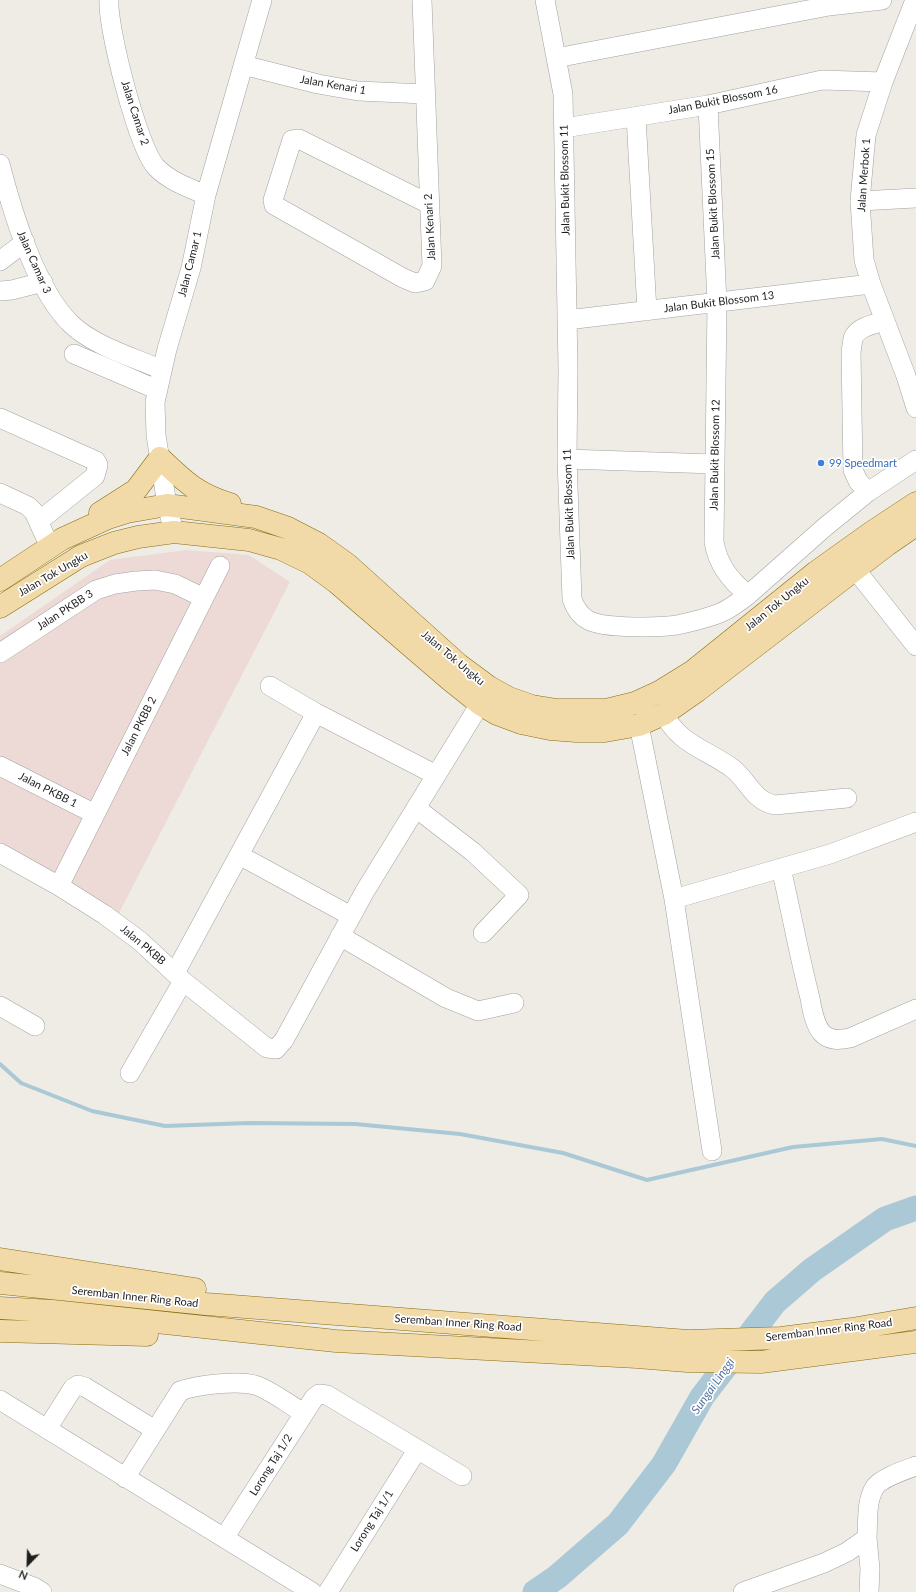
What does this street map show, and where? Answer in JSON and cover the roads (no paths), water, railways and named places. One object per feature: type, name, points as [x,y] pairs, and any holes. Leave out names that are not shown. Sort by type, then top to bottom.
[{"type":"main road","points":[[90,526],[94,517],[136,490],[160,458],[184,481],[198,491],[211,498],[248,509],[256,517]]},
{"type":"main road","name":"Jalan Tok Ungku","points":[[0,580],[62,539],[90,526],[127,512],[167,504],[256,517],[288,528],[319,544],[347,564],[458,664],[489,687],[509,698],[532,706],[557,710],[606,710],[635,704],[659,692],[693,671],[816,572],[916,502]]},
{"type":"main road","name":"Jalan Tok Ungku","points":[[0,607],[81,556],[114,543],[138,537],[174,532],[249,540],[281,548],[310,563],[336,582],[450,680],[480,704],[497,714],[521,723],[550,729],[605,731],[639,725],[664,714],[697,691],[855,569],[916,525]]},
{"type":"main road","points":[[0,1259],[351,1315]]},
{"type":"main road","name":"Seremban Inner Ring Road","points":[[0,1283],[206,1304],[351,1315],[687,1351],[761,1362],[916,1342]]},
{"type":"main road","name":"Seremban Inner Ring Road","points":[[0,1308],[52,1311],[336,1341],[637,1357],[852,1329],[916,1318]]},
{"type":"main road","points":[[0,1331],[336,1341]]},
{"type":"street","name":"Jalan Camar 2","points":[[109,0],[115,42],[128,96],[141,139],[155,166],[179,184],[206,195]]},
{"type":"street","name":"Jalan Camar 1","points":[[174,532],[167,504],[156,435],[155,402],[167,348],[191,268],[206,195],[262,0]]},
{"type":"street","name":"Jalan Kenari 2","points":[[422,0],[432,266],[425,281],[415,283],[403,278],[274,205],[274,200],[292,140],[295,139],[299,139],[429,204]]},
{"type":"street","name":"Jalan Bukit Blossom 11","points":[[545,0],[563,94],[567,320],[567,459],[572,599],[575,608],[581,615],[598,624],[629,627],[680,624],[720,613],[735,605],[748,595],[825,527],[868,492],[916,460]]},
{"type":"street","points":[[556,58],[829,6],[882,0]]},
{"type":"street","name":"Jalan Merbok 1","points":[[910,1],[866,135],[860,201],[864,260],[870,284],[885,321],[913,378],[916,408]]},
{"type":"street","name":"Jalan Kenari 1","points":[[243,65],[318,84],[358,91],[425,94]]},
{"type":"street","name":"Jalan Bukit Blossom 16","points":[[564,128],[708,105],[822,80],[883,82]]},
{"type":"street","name":"Jalan Bukit Blossom 15","points":[[708,105],[717,303]]},
{"type":"street","points":[[636,117],[647,311]]},
{"type":"street","name":"Jalan Camar 3","points":[[0,164],[10,202],[25,242],[50,297],[70,324],[94,341],[162,370]]},
{"type":"street","points":[[860,201],[916,198]]},
{"type":"street","points":[[0,261],[25,242]]},
{"type":"street","points":[[0,291],[12,290],[43,282]]},
{"type":"street","name":"Jalan Bukit Blossom 13","points":[[567,320],[870,284]]},
{"type":"street","name":"Jalan Bukit Blossom 12","points":[[717,303],[714,542],[716,554],[724,572],[748,595]]},
{"type":"street","points":[[868,492],[858,481],[853,470],[851,352],[854,337],[862,329],[885,321]]},
{"type":"street","points":[[74,354],[158,390]]},
{"type":"street","points":[[0,418],[96,461],[98,466],[95,476],[38,521]]},
{"type":"street","points":[[567,459],[714,464]]},
{"type":"street","points":[[0,493],[28,506],[34,512],[50,547]]},
{"type":"street","name":"Jalan PKBB 2","points":[[59,886],[220,566]]},
{"type":"street","points":[[855,569],[916,646]]},
{"type":"street","name":"Jalan PKBB 3","points":[[0,653],[96,590],[115,584],[155,580],[175,584],[204,598]]},
{"type":"street","points":[[270,686],[316,713],[436,775]]},
{"type":"street","points":[[480,704],[365,890],[340,936],[446,998],[478,1011],[514,1003]]},
{"type":"street","points":[[130,1073],[239,855],[316,713]]},
{"type":"street","points":[[664,714],[670,725],[677,733],[691,744],[734,769],[755,795],[768,804],[775,805],[847,798]]},
{"type":"street","points":[[639,725],[674,899],[712,1151]]},
{"type":"street","name":"Jalan PKBB 1","points":[[0,766],[95,814]]},
{"type":"street","points":[[416,808],[473,852],[518,894],[483,933]]},
{"type":"street","points":[[674,899],[830,854],[916,822]]},
{"type":"street","name":"Jalan PKBB","points":[[0,853],[59,886],[105,915],[140,940],[179,977],[267,1048],[276,1049],[284,1040],[340,936]]},
{"type":"street","points":[[239,855],[351,916]]},
{"type":"street","points":[[781,868],[816,1025],[822,1033],[839,1041],[850,1038],[916,1009]]},
{"type":"street","points":[[0,1006],[35,1026]]},
{"type":"street","points":[[47,1429],[73,1388],[78,1385],[85,1387],[155,1430]]},
{"type":"street","points":[[125,1478],[180,1391],[201,1385],[254,1385],[263,1388],[304,1413]]},
{"type":"street","name":"Lorong Taj 1/2","points":[[224,1538],[304,1413],[314,1398],[319,1394],[327,1395],[417,1450]]},
{"type":"street","points":[[0,1400],[312,1592]]},
{"type":"street","points":[[417,1450],[462,1476]]},
{"type":"street","name":"Lorong Taj 1/1","points":[[328,1592],[417,1450]]},
{"type":"street","points":[[869,1592],[870,1569],[867,1538],[870,1497],[876,1486],[886,1479],[916,1466]]},
{"type":"street","points":[[744,1592],[824,1563],[847,1552],[867,1538]]},
{"type":"street","points":[[0,1574],[34,1587],[42,1592]]},
{"type":"waterway","points":[[0,1064],[21,1083],[92,1111],[165,1126],[249,1123],[355,1124],[460,1134],[563,1153],[647,1180],[793,1147],[882,1139],[916,1146]]},
{"type":"waterway","name":"Sungai Linggi","points":[[535,1592],[557,1577],[618,1524],[664,1464],[702,1397],[775,1302],[812,1270],[885,1219],[916,1208]]},
{"type":"place","name":"99 Speedmart","points":[[821,463]]}]
